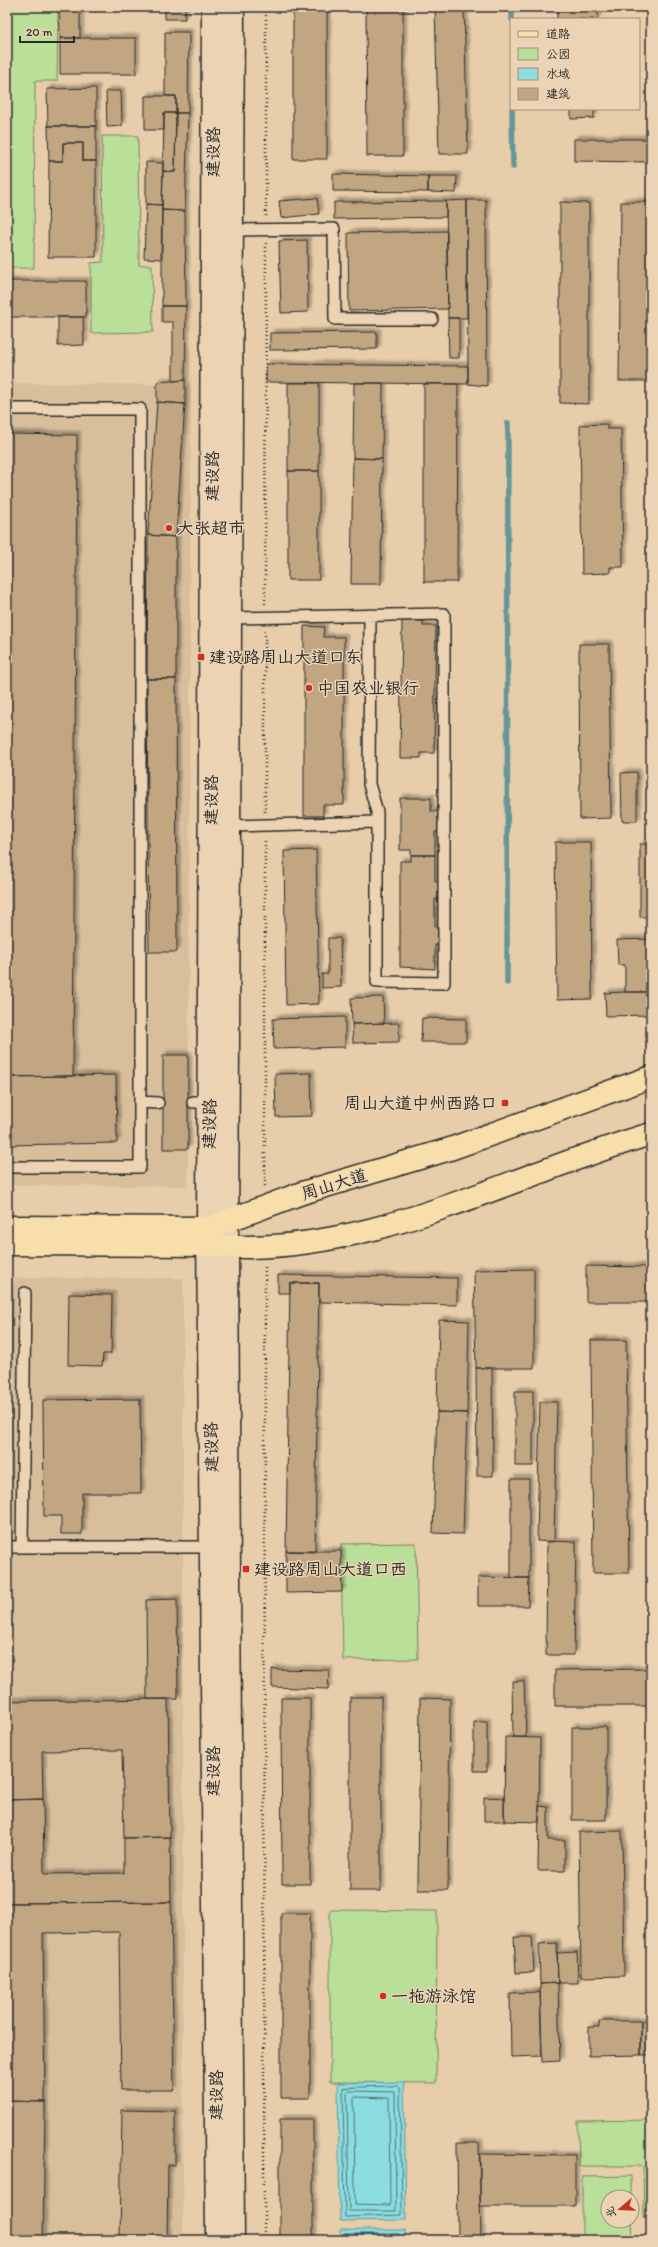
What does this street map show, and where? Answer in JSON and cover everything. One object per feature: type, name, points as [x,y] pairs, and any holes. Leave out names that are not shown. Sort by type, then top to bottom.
[{"type":"main road","name":"周山大道","points":[[228,1220],[302,1193],[450,1149],[651,1077]]},
{"type":"main road","points":[[7,1227],[215,1240],[265,1246],[296,1245],[400,1222],[611,1146],[651,1134]]},
{"type":"main road","points":[[7,1244],[215,1240]]},
{"type":"street","name":"建设路","points":[[213,7],[210,1102],[215,1240],[233,2240]]},
{"type":"street","name":"建设路","points":[[215,1240],[228,1220],[210,1102],[230,826],[233,7]]},
{"type":"street","name":"建设路","points":[[217,2240],[220,1547]]},
{"type":"lane","points":[[232,230],[334,230],[335,319],[432,319]]},
{"type":"lane","points":[[7,409],[140,409],[140,1167],[7,1167]]},
{"type":"lane","points":[[230,618],[370,615],[444,614],[444,983],[377,982],[378,812],[369,784],[370,615]]},
{"type":"lane","points":[[230,826],[377,822]]},
{"type":"lane","points":[[140,1102],[158,1103]]},
{"type":"lane","points":[[22,1547],[25,1293]]},
{"type":"lane","points":[[7,1547],[220,1547]]},
{"type":"path","points":[[265,1207],[266,7]]},
{"type":"path","points":[[264,2240],[265,1246]]},
{"type":"shaded area","points":[[7,383],[191,385],[188,1186],[7,1185]]},
{"type":"shaded area","points":[[7,1278],[183,1278],[183,2240],[7,2240]]},
{"type":"green space","points":[[7,7],[58,7],[57,81],[35,81],[34,268],[7,268]]},
{"type":"green space","points":[[102,136],[138,136],[139,265],[152,265],[153,332],[91,333],[91,263],[103,262]]},
{"type":"green space","points":[[416,1543],[418,1659],[343,1660],[341,1544]]},
{"type":"green space","name":"一拖游泳馆","points":[[330,1910],[437,1911],[436,2083],[330,2082]]},
{"type":"green space","points":[[651,2120],[651,2218],[644,2218],[643,2166],[579,2166],[578,2121]]},
{"type":"green space","points":[[631,2176],[631,2189],[600,2189],[600,2229],[631,2229],[632,2240],[582,2240],[582,2177]]},
{"type":"water","points":[[404,2082],[406,2220],[340,2221],[338,2083]]},
{"type":"water","points":[[340,2230],[405,2230],[405,2240],[340,2240]]},
{"type":"building","points":[[59,7],[80,7],[80,38],[60,38]]},
{"type":"building","points":[[165,7],[185,7],[185,19],[165,19]]},
{"type":"building","points":[[293,7],[327,7],[327,159],[293,159]]},
{"type":"building","points":[[366,7],[403,7],[403,156],[367,156]]},
{"type":"building","points":[[435,7],[464,7],[468,154],[439,154]]},
{"type":"building","points":[[557,7],[598,7],[598,18],[557,18]]},
{"type":"building","points":[[165,32],[189,32],[188,113],[176,113],[176,96],[165,96]]},
{"type":"building","points":[[60,38],[136,38],[136,74],[60,74]]},
{"type":"building","points":[[96,88],[96,126],[48,126],[47,89]]},
{"type":"building","points":[[106,91],[121,91],[122,126],[107,127]]},
{"type":"building","points":[[145,96],[176,96],[176,113],[164,113],[164,130],[145,130]]},
{"type":"building","points":[[571,110],[594,110],[594,118],[571,119]]},
{"type":"building","points":[[164,113],[176,113],[175,172],[163,171]]},
{"type":"building","points":[[176,113],[188,113],[185,211],[162,210],[163,171],[175,172]]},
{"type":"building","points":[[48,126],[96,126],[96,161],[83,161],[83,143],[63,143],[63,161],[49,161]]},
{"type":"building","points":[[574,139],[651,139],[651,162],[574,161]]},
{"type":"building","points":[[63,143],[83,143],[83,161],[96,161],[96,257],[48,257],[49,161],[63,161]]},
{"type":"building","points":[[146,162],[163,163],[162,205],[146,204]]},
{"type":"building","points":[[333,174],[428,176],[428,192],[333,191]]},
{"type":"building","points":[[428,176],[457,176],[456,193],[428,192]]},
{"type":"building","points":[[317,198],[319,214],[281,218],[279,201]]},
{"type":"building","points":[[467,200],[486,200],[487,386],[468,384]]},
{"type":"building","points":[[467,200],[467,318],[448,318],[446,201]]},
{"type":"building","points":[[446,201],[446,217],[334,219],[334,202]]},
{"type":"building","points":[[560,202],[589,203],[589,404],[560,403]]},
{"type":"building","points":[[621,202],[651,202],[651,381],[619,381]]},
{"type":"building","points":[[146,204],[162,205],[161,259],[144,258]]},
{"type":"building","points":[[162,210],[185,211],[186,306],[162,306]]},
{"type":"building","points":[[447,231],[448,309],[349,311],[348,233]]},
{"type":"building","points":[[307,240],[308,312],[281,313],[279,241]]},
{"type":"building","points":[[7,281],[86,281],[86,317],[7,317]]},
{"type":"building","points":[[162,306],[186,306],[185,380],[173,381],[173,322],[162,322]]},
{"type":"building","points":[[58,317],[83,317],[84,345],[58,346]]},
{"type":"building","points":[[448,318],[459,318],[459,358],[449,358]]},
{"type":"building","points":[[377,332],[377,349],[270,350],[270,333]]},
{"type":"building","points":[[266,364],[468,366],[468,384],[266,382]]},
{"type":"building","points":[[185,380],[185,404],[157,402],[157,382]]},
{"type":"building","points":[[288,383],[319,383],[319,471],[288,471]]},
{"type":"building","points":[[354,383],[383,383],[382,459],[353,458]]},
{"type":"building","points":[[424,384],[458,384],[457,582],[424,582]]},
{"type":"building","points":[[157,402],[185,404],[176,537],[148,535]]},
{"type":"building","points":[[607,424],[607,429],[621,429],[623,567],[610,567],[610,573],[582,574],[580,425]]},
{"type":"building","points":[[7,434],[77,435],[73,1076],[7,1077]]},
{"type":"building","points":[[353,458],[382,459],[381,584],[351,584]]},
{"type":"building","points":[[288,471],[319,471],[319,580],[288,580]]},
{"type":"building","points":[[148,535],[176,537],[176,679],[147,679]]},
{"type":"building","points":[[647,561],[651,561],[651,593],[647,593]]},
{"type":"building","points":[[402,620],[423,621],[423,626],[436,626],[434,753],[421,753],[421,758],[400,758]]},
{"type":"building","points":[[304,626],[324,627],[323,637],[344,637],[344,805],[323,805],[323,816],[304,816]]},
{"type":"building","points":[[579,644],[609,644],[611,818],[580,819]]},
{"type":"building","points":[[147,679],[176,679],[177,952],[149,952]]},
{"type":"building","points":[[637,772],[637,821],[622,821],[621,773]]},
{"type":"building","points":[[400,798],[431,798],[431,811],[441,811],[440,832],[435,832],[435,855],[411,855],[411,850],[400,850]]},
{"type":"building","points":[[555,842],[591,842],[592,999],[557,1000]]},
{"type":"building","points":[[640,844],[651,844],[651,917],[640,917]]},
{"type":"building","points":[[316,850],[319,1004],[286,1005],[284,851]]},
{"type":"building","points":[[411,855],[435,855],[435,881],[439,881],[439,899],[435,899],[435,926],[439,926],[439,945],[435,945],[435,969],[400,967],[400,861],[411,861]]},
{"type":"building","points":[[328,938],[340,938],[341,987],[322,988],[322,974],[328,974]]},
{"type":"building","points":[[651,939],[651,992],[625,992],[625,965],[618,965],[617,940]]},
{"type":"building","points":[[651,992],[651,1015],[606,1016],[605,993]]},
{"type":"building","points":[[383,997],[384,1023],[352,1024],[351,998]]},
{"type":"building","points":[[345,1017],[345,1047],[274,1049],[273,1019]]},
{"type":"building","points":[[422,1018],[466,1019],[466,1042],[421,1042]]},
{"type":"building","points":[[399,1023],[399,1042],[353,1043],[352,1024]]},
{"type":"building","points":[[163,1055],[188,1055],[188,1149],[163,1149]]},
{"type":"building","points":[[311,1073],[312,1116],[276,1117],[275,1074]]},
{"type":"building","points":[[116,1075],[117,1143],[7,1145],[7,1077]]},
{"type":"building","points":[[586,1266],[651,1267],[651,1302],[586,1302]]},
{"type":"building","points":[[534,1269],[534,1368],[476,1368],[474,1270]]},
{"type":"building","points":[[278,1275],[457,1278],[457,1305],[319,1302],[319,1283],[290,1283],[290,1293],[278,1293]]},
{"type":"building","points":[[290,1283],[319,1283],[315,1552],[286,1551]]},
{"type":"building","points":[[7,1289],[9,1289],[7,1485]]},
{"type":"building","points":[[69,1294],[112,1295],[111,1354],[103,1354],[102,1366],[68,1365]]},
{"type":"building","points":[[439,1320],[469,1321],[467,1413],[437,1412]]},
{"type":"building","points":[[591,1340],[626,1340],[629,1573],[593,1573]]},
{"type":"building","points":[[476,1368],[492,1368],[493,1476],[477,1476]]},
{"type":"building","points":[[515,1391],[533,1391],[533,1466],[515,1466]]},
{"type":"building","points":[[140,1399],[141,1493],[82,1493],[82,1534],[61,1534],[61,1516],[44,1516],[43,1400]]},
{"type":"building","points":[[540,1402],[557,1402],[554,1542],[537,1541]]},
{"type":"building","points":[[437,1412],[467,1413],[463,1534],[433,1533]]},
{"type":"building","points":[[511,1479],[529,1479],[529,1578],[511,1578]]},
{"type":"building","points":[[547,1541],[576,1542],[574,1655],[546,1655]]},
{"type":"building","points":[[286,1551],[341,1551],[342,1592],[286,1593]]},
{"type":"building","points":[[478,1577],[529,1578],[528,1606],[478,1606]]},
{"type":"building","points":[[177,1599],[178,1699],[147,1699],[146,1600]]},
{"type":"building","points":[[272,1669],[329,1670],[328,1689],[272,1687]]},
{"type":"building","points":[[651,1669],[651,1706],[555,1706],[555,1670]]},
{"type":"building","points":[[512,1681],[524,1681],[526,1737],[513,1737]]},
{"type":"building","points":[[350,1697],[381,1697],[381,1891],[350,1891]]},
{"type":"building","points":[[281,1698],[310,1698],[310,1884],[282,1884]]},
{"type":"building","points":[[420,1698],[450,1699],[448,1890],[418,1890]]},
{"type":"building","points":[[168,1699],[170,1837],[124,1838],[122,1750],[42,1751],[43,1799],[7,1800],[7,1701]]},
{"type":"building","points":[[474,1722],[487,1722],[487,1771],[474,1771]]},
{"type":"building","points":[[572,1727],[606,1727],[606,1820],[572,1820]]},
{"type":"building","points":[[505,1737],[540,1738],[539,1822],[504,1821]]},
{"type":"building","points":[[484,1797],[504,1798],[504,1821],[484,1821]]},
{"type":"building","points":[[43,1799],[44,1874],[124,1873],[124,1838],[170,1837],[171,1902],[7,1903],[7,1800]]},
{"type":"building","points":[[539,1806],[548,1807],[548,1840],[565,1840],[565,1871],[538,1871]]},
{"type":"building","points":[[622,1831],[624,1976],[581,1977],[579,1832]]},
{"type":"building","points":[[171,1902],[174,2090],[121,2090],[119,1932],[43,1933],[45,2102],[7,2101],[7,1903]]},
{"type":"building","points":[[281,1913],[310,1913],[310,2098],[281,2098]]},
{"type":"building","points":[[514,1937],[532,1937],[534,1972],[516,1973]]},
{"type":"building","points":[[557,1943],[558,1983],[540,1984],[539,1944]]},
{"type":"building","points":[[577,1952],[578,1983],[558,1983],[557,1953]]},
{"type":"building","points":[[558,1983],[560,2061],[542,2062],[540,1984]]},
{"type":"building","points":[[540,1992],[542,2056],[511,2057],[510,1993]]},
{"type":"building","points":[[599,2021],[641,2021],[641,2055],[589,2056],[589,2027],[599,2027]]},
{"type":"building","points":[[641,2021],[651,2021],[651,2055],[641,2055]]},
{"type":"building","points":[[7,2101],[45,2102],[43,2240],[7,2240]]},
{"type":"building","points":[[122,2110],[175,2111],[175,2165],[168,2165],[167,2240],[120,2240]]},
{"type":"building","points":[[280,2119],[313,2119],[313,2240],[280,2240]]},
{"type":"building","points":[[457,2143],[479,2143],[481,2240],[458,2240]]},
{"type":"building","points":[[480,2154],[575,2155],[575,2206],[480,2206]]},
{"type":"waterway","points":[[512,7],[512,18]]},
{"type":"waterway","points":[[512,110],[513,167]]},
{"type":"waterway","points":[[507,983],[508,423]]},
{"type":"place","name":"大张超市","points":[[169,528]]},
{"type":"place","name":"建设路周山大道口东","points":[[201,657]]},
{"type":"place","name":"中国农业银行","points":[[309,688]]},
{"type":"place","name":"周山大道中州西路口","points":[[505,1103]]},
{"type":"place","name":"建设路周山大道口西","points":[[246,1569]]},
{"type":"place","name":"一拖游泳馆","points":[[383,1996]]}]
